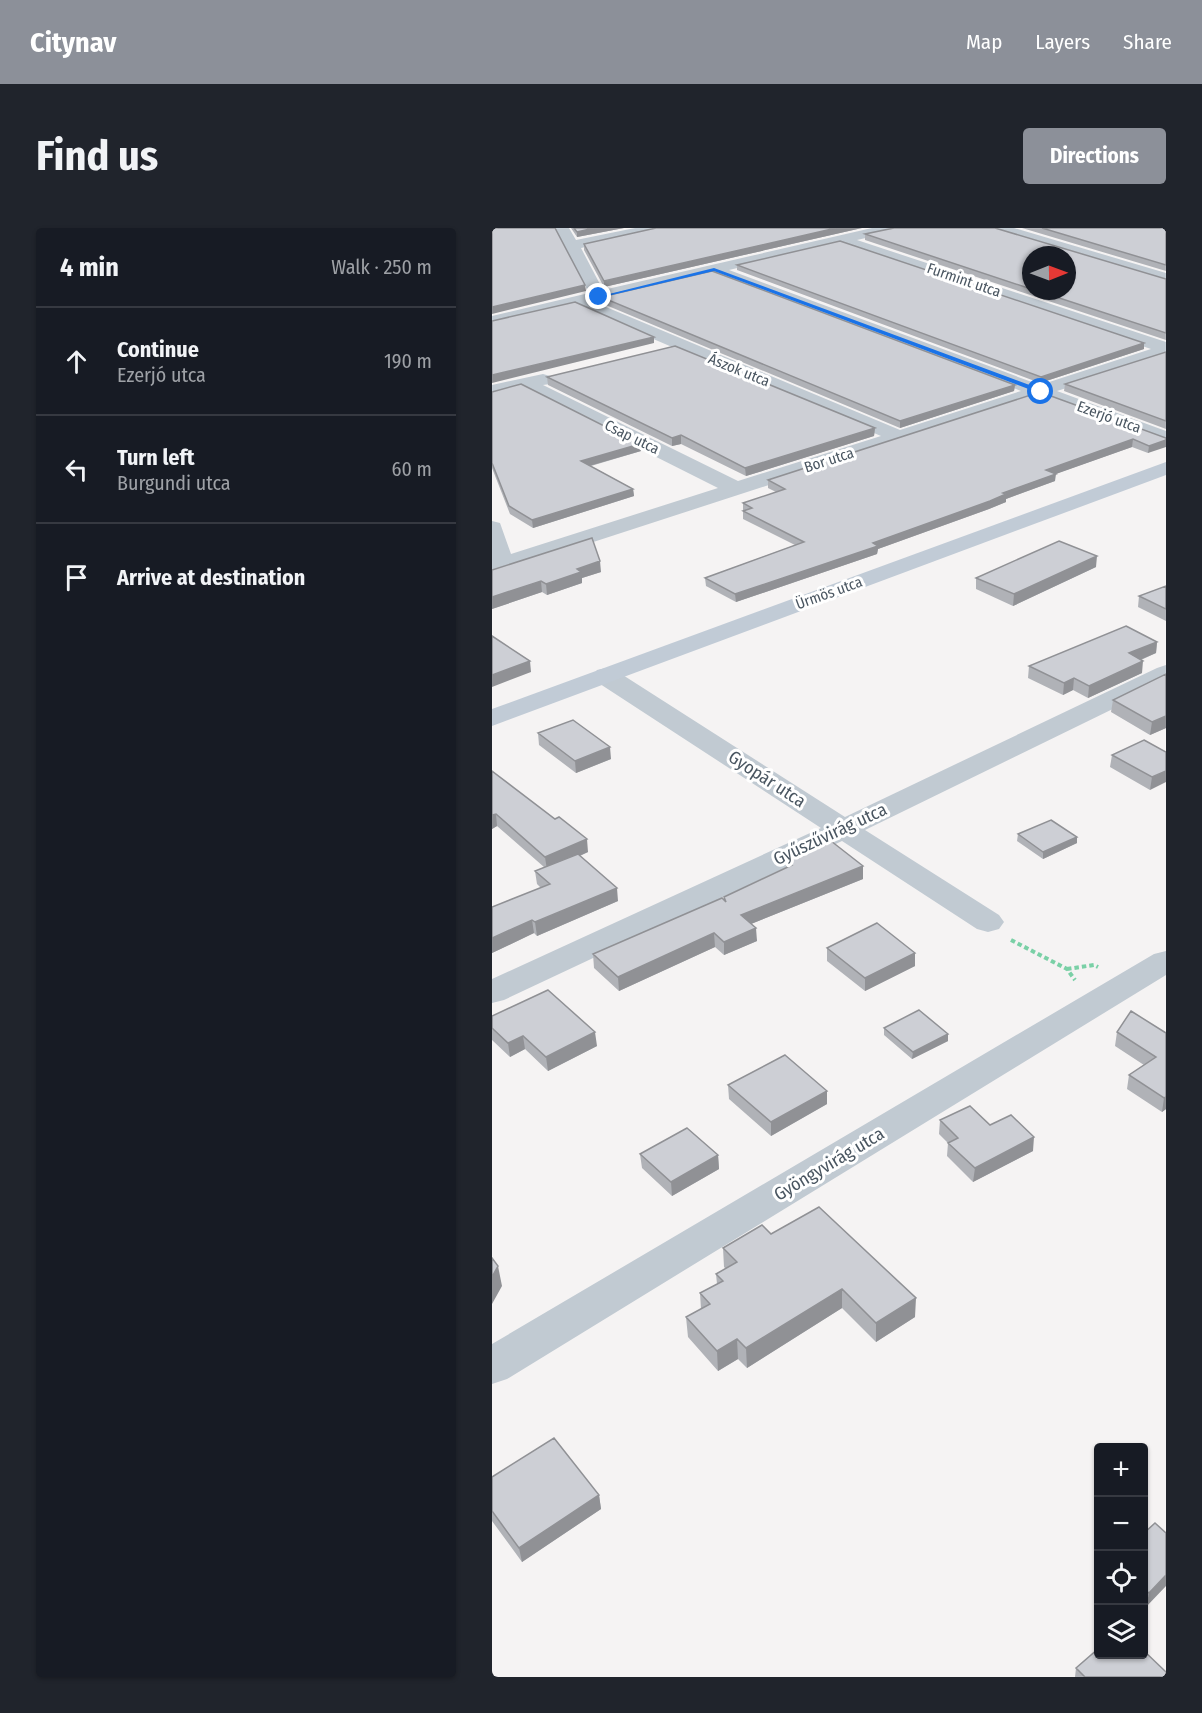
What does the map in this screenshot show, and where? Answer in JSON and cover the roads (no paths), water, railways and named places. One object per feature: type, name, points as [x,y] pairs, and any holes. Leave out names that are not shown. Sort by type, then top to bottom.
[{"type":"street","points":[[562,228],[599,297]]},
{"type":"street","points":[[571,246],[656,228]]},
{"type":"street","points":[[492,321],[891,228]]},
{"type":"street","points":[[998,228],[1166,278]]},
{"type":"street","name":"Furmint utca","points":[[805,230],[842,240],[1166,349]]},
{"type":"street","name":"Ezerjó utca","points":[[714,270],[1166,438]]},
{"type":"street","name":"Ászok utca","points":[[578,302],[901,437]]},
{"type":"street","points":[[645,354],[678,345]]},
{"type":"street","name":"Bor utca","points":[[498,567],[1041,392],[1166,349]]},
{"type":"street","points":[[492,391],[558,376]]},
{"type":"street","name":"Csap utca","points":[[526,384],[737,489]]},
{"type":"street","name":"Ürmös utca","points":[[492,718],[1166,468]]},
{"type":"street","points":[[492,528],[498,567]]},
{"type":"street","name":"Gyűszűvirág utca","points":[[492,992],[845,828],[1166,673]]},
{"type":"street","name":"Gyopár utca","points":[[606,676],[845,828],[995,930]]},
{"type":"street","name":"Gyöngyvirág utca","points":[[492,1366],[1166,962]]}]
